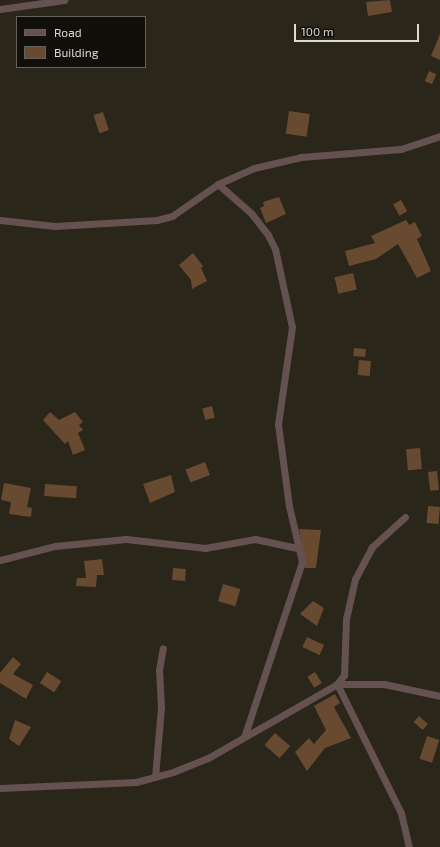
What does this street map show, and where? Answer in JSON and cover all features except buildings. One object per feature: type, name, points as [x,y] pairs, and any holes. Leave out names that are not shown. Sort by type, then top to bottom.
[{"type":"street","points":[[0,10],[64,0]]},
{"type":"street","points":[[0,220],[49,226],[157,220],[172,216],[218,184],[276,161],[401,149],[440,136]]},
{"type":"street","points":[[218,184],[251,212],[268,235],[287,301],[291,343],[278,424],[298,548],[302,562],[244,736]]},
{"type":"street","points":[[0,788],[136,782],[155,777],[208,758],[337,684],[344,675],[346,619],[355,579],[372,547],[405,517]]},
{"type":"street","points":[[0,560],[55,546],[126,539],[205,548],[254,539],[298,548]]},
{"type":"street","points":[[155,777],[161,707],[159,670],[163,648]]},
{"type":"street","points":[[337,684],[384,684],[440,696]]},
{"type":"street","points":[[337,684],[401,813],[409,847]]}]
